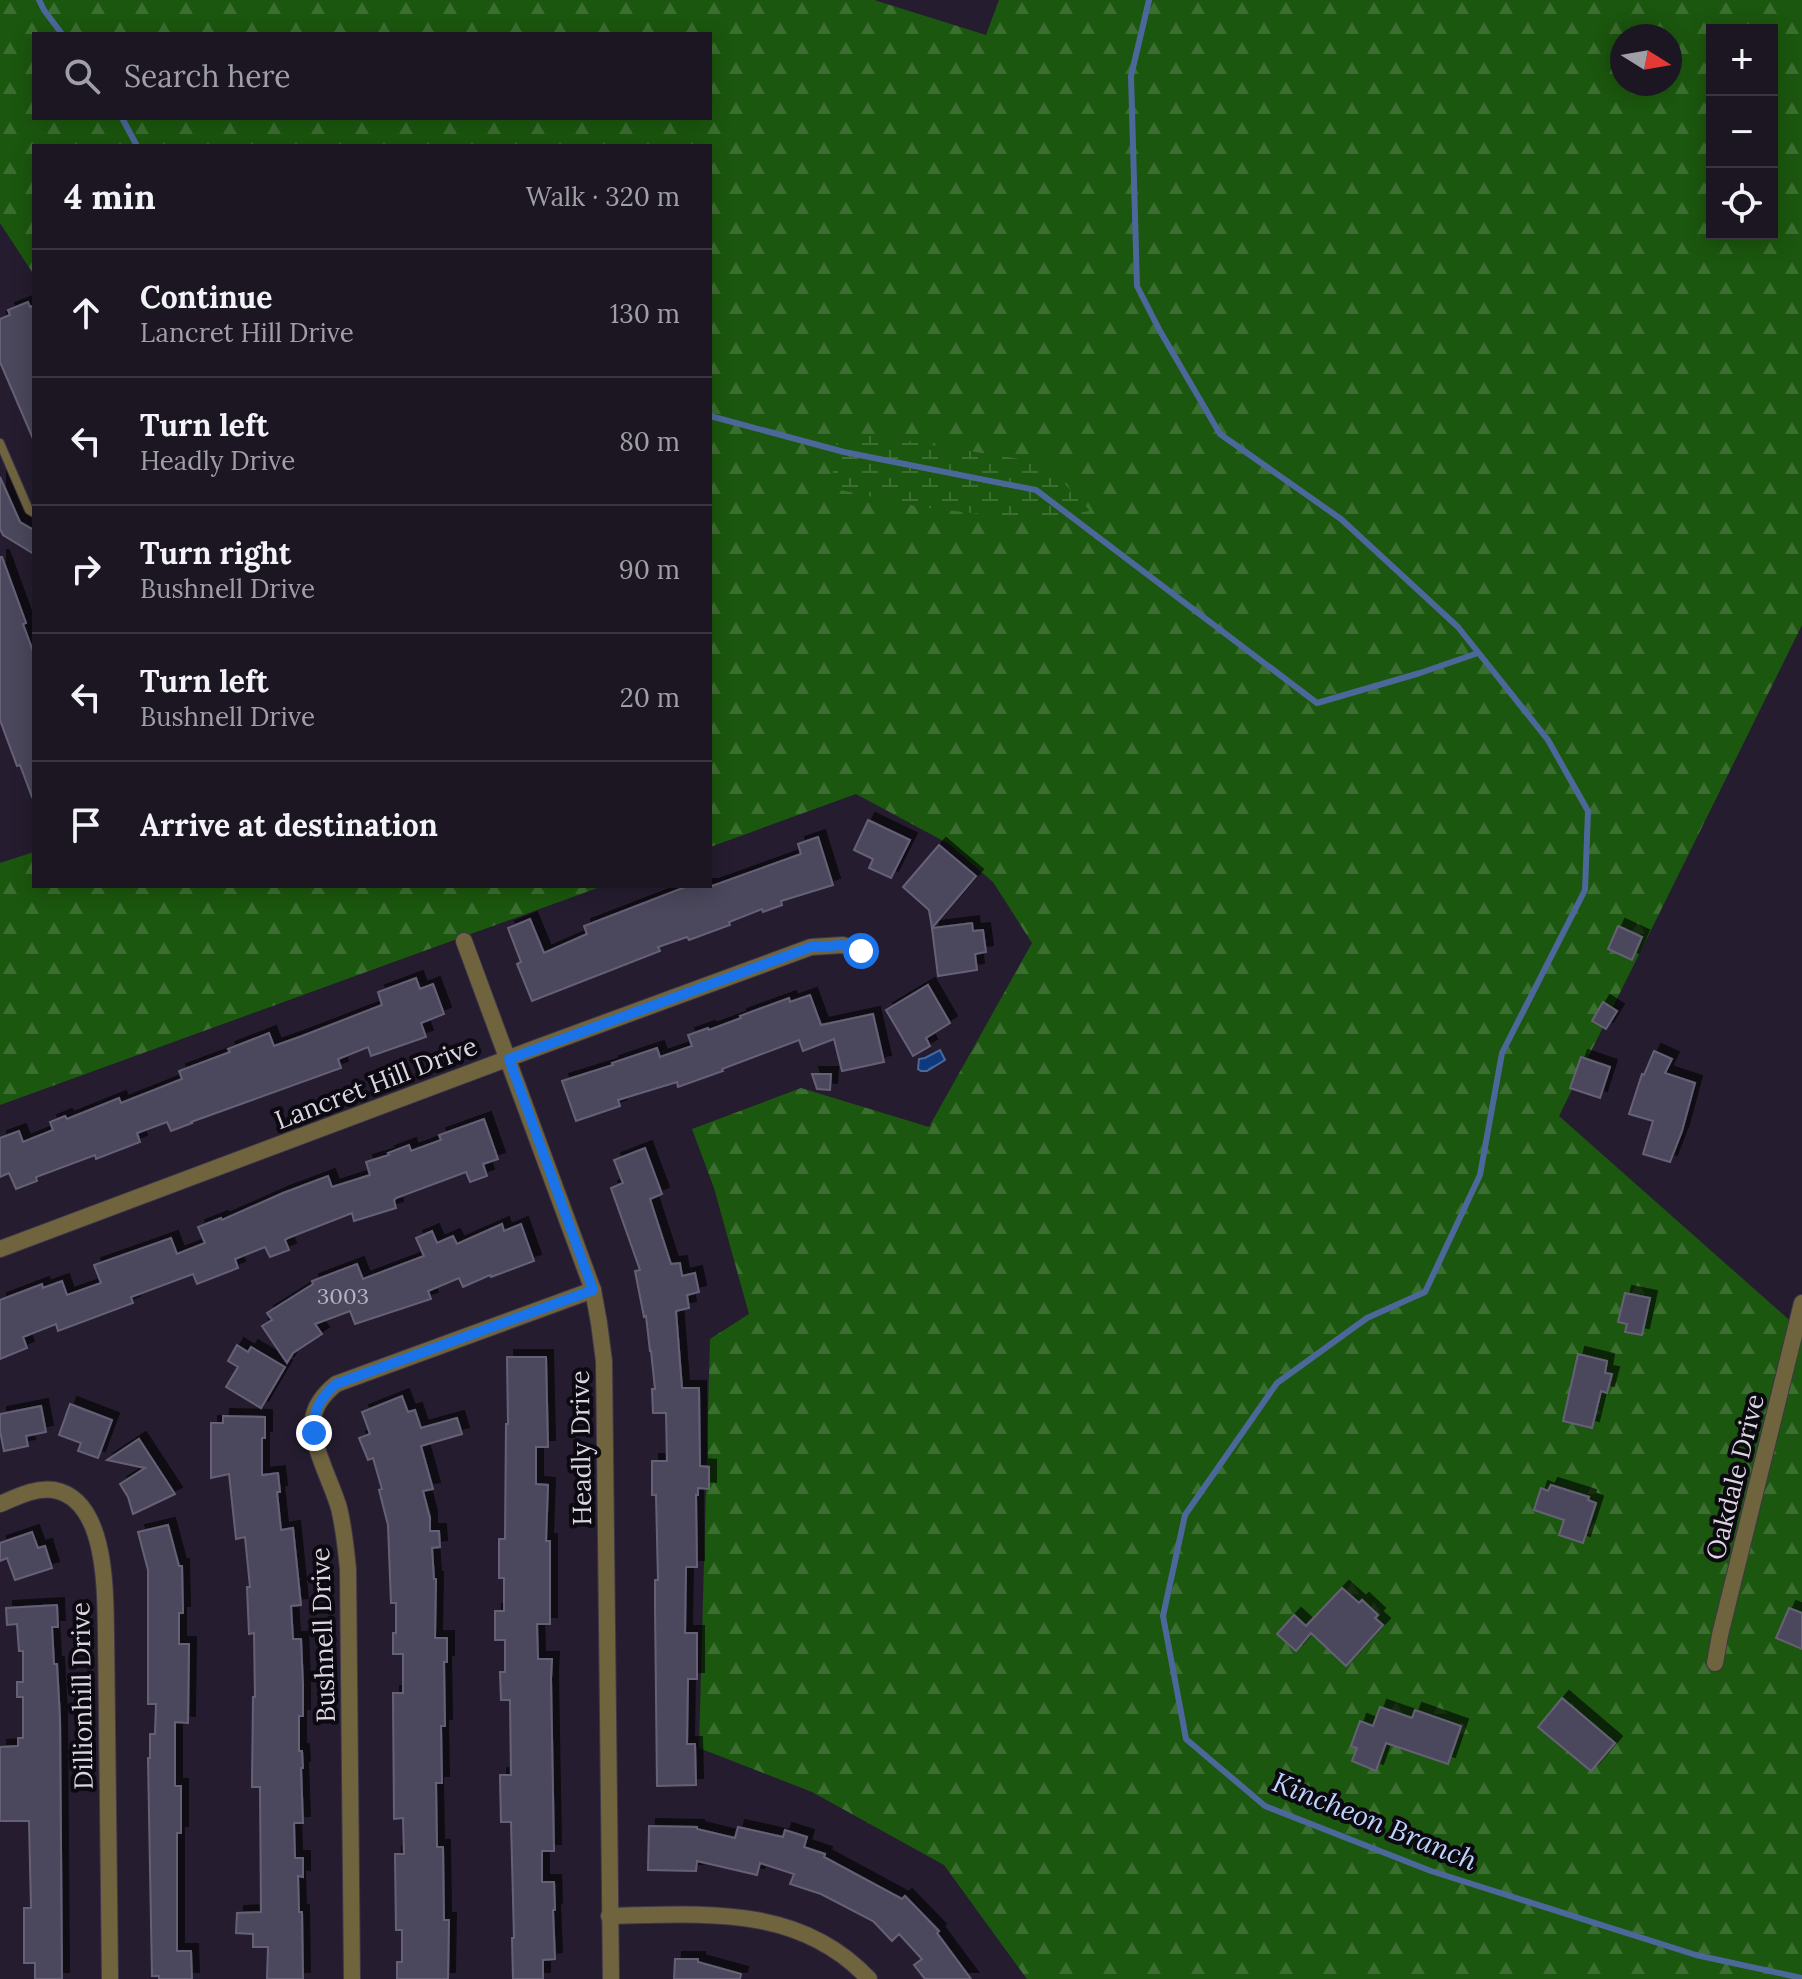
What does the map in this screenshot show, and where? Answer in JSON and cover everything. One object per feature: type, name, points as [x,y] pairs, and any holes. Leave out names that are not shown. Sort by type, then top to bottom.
[{"type":"street","name":"Headly Drive","points":[[464,941],[593,1290],[599,1323],[604,1361],[611,1979]]},
{"type":"street","name":"Lancret Hill Drive","points":[[0,1249],[811,947],[843,945],[861,951]]},
{"type":"street","name":"Bushnell Drive","points":[[352,1979],[348,1569],[340,1511],[314,1433],[313,1419],[318,1404],[336,1384],[593,1290]]},
{"type":"street","name":"Oakdale Drive","points":[[1715,1663],[1802,1303]]},
{"type":"street","name":"Dillionhill Drive","points":[[0,1504],[43,1490],[69,1496],[87,1514],[99,1549],[106,1634],[110,1979]]},
{"type":"street","points":[[609,1916],[713,1914],[760,1919],[785,1926],[830,1947],[869,1979]]},
{"type":"lane","points":[[0,443],[32,512]]},
{"type":"green space","points":[[0,0],[874,0],[986,35],[999,0],[1802,0],[1802,625],[1559,1116],[1796,1326],[1802,1303],[1802,1979],[1027,1979],[944,1865],[812,1792],[699,1748],[710,1339],[749,1314],[714,1188],[692,1129],[801,1088],[929,1127],[1032,943],[993,882],[949,844],[856,794],[712,846],[712,144],[32,144],[32,272],[0,223]]},
{"type":"green space","points":[[838,430],[1045,463],[1090,511],[1031,520],[920,507],[831,488]]},
{"type":"green space","points":[[32,853],[32,888],[597,888],[0,1105],[0,863]]},
{"type":"water","points":[[940,1050],[945,1060],[927,1071],[918,1069],[919,1059]]},
{"type":"building","points":[[28,302],[32,306],[32,436],[0,362],[0,319],[10,315],[8,310]]},
{"type":"building","points":[[0,477],[20,522],[32,529],[32,553],[3,535],[0,529]]},
{"type":"building","points":[[2,557],[32,649],[32,797],[0,720]]},
{"type":"building","points":[[868,820],[910,840],[891,878],[869,868],[873,859],[854,850]]},
{"type":"building","points":[[818,837],[833,885],[781,901],[782,905],[763,912],[762,909],[689,940],[687,937],[658,947],[660,951],[532,1001],[517,964],[521,962],[508,928],[530,919],[544,953],[587,934],[584,926],[683,888],[712,888],[801,854],[798,844]]},
{"type":"building","points":[[939,845],[976,876],[932,928],[929,910],[903,887]]},
{"type":"building","points":[[972,923],[973,931],[983,930],[986,952],[975,954],[977,970],[938,976],[932,928]]},
{"type":"building","points":[[1618,926],[1642,937],[1632,960],[1608,949]]},
{"type":"building","points":[[416,978],[420,989],[433,984],[444,1014],[421,1023],[426,1037],[371,1056],[368,1047],[338,1059],[341,1068],[171,1131],[167,1122],[137,1133],[140,1142],[36,1177],[37,1181],[16,1189],[9,1173],[0,1177],[0,1138],[19,1131],[23,1142],[53,1130],[50,1122],[65,1116],[67,1119],[119,1098],[121,1103],[182,1079],[179,1071],[269,1033],[274,1046],[302,1036],[382,1005],[378,992]]},
{"type":"building","points":[[928,985],[950,1023],[926,1038],[930,1046],[913,1056],[886,1010]]},
{"type":"building","points":[[810,995],[821,1025],[873,1014],[884,1062],[842,1071],[834,1039],[803,1051],[799,1040],[678,1087],[677,1082],[618,1100],[620,1106],[576,1121],[562,1081],[657,1048],[660,1057],[692,1046],[688,1035],[709,1030],[789,998],[790,1002]]},
{"type":"building","points":[[1603,1002],[1617,1011],[1606,1029],[1592,1021]]},
{"type":"building","points":[[1654,1051],[1672,1059],[1665,1073],[1695,1083],[1670,1162],[1643,1154],[1653,1121],[1629,1114],[1642,1074]]},
{"type":"building","points":[[1581,1057],[1610,1067],[1600,1098],[1570,1088]]},
{"type":"building","points":[[812,1074],[831,1074],[830,1090],[817,1089]]},
{"type":"building","points":[[484,1119],[498,1159],[483,1164],[487,1176],[470,1182],[466,1172],[396,1198],[396,1208],[354,1221],[352,1213],[288,1238],[285,1240],[289,1250],[270,1257],[265,1247],[235,1259],[238,1268],[197,1284],[193,1274],[131,1297],[133,1303],[58,1331],[56,1324],[23,1337],[27,1348],[0,1359],[0,1300],[42,1284],[43,1288],[62,1281],[67,1295],[101,1283],[94,1265],[171,1238],[177,1254],[205,1243],[198,1227],[328,1176],[332,1187],[370,1175],[366,1162],[409,1145],[411,1151],[441,1140],[439,1135]]},
{"type":"building","points":[[645,1148],[662,1194],[650,1199],[671,1264],[680,1263],[682,1276],[695,1273],[699,1292],[687,1295],[689,1308],[676,1311],[682,1388],[699,1388],[700,1466],[709,1467],[709,1489],[698,1488],[696,1495],[697,1567],[686,1567],[685,1633],[697,1633],[697,1679],[688,1679],[687,1744],[695,1744],[696,1785],[657,1786],[655,1580],[658,1580],[652,1461],[667,1461],[666,1413],[653,1413],[652,1389],[655,1389],[651,1351],[635,1271],[640,1270],[611,1188],[623,1183],[614,1160]]},
{"type":"building","points":[[502,1224],[504,1231],[521,1224],[534,1261],[463,1287],[459,1278],[428,1291],[431,1299],[355,1324],[350,1311],[315,1324],[322,1334],[293,1353],[287,1363],[262,1326],[272,1320],[267,1313],[313,1284],[312,1281],[357,1264],[363,1279],[424,1256],[416,1238],[432,1231],[437,1243],[453,1236],[457,1244]]},
{"type":"building","points":[[1625,1293],[1650,1298],[1642,1335],[1625,1332],[1627,1324],[1618,1322]]},
{"type":"building","points":[[237,1345],[248,1352],[251,1347],[285,1367],[261,1408],[226,1387],[238,1367],[228,1361]]},
{"type":"building","points":[[1578,1354],[1607,1361],[1605,1373],[1612,1374],[1607,1393],[1601,1391],[1592,1428],[1563,1421]]},
{"type":"building","points":[[507,1357],[546,1357],[548,1447],[536,1447],[536,1484],[548,1485],[546,1541],[550,1541],[550,1624],[537,1624],[538,1659],[552,1659],[554,1851],[542,1851],[542,1882],[554,1882],[555,1959],[543,1960],[543,1979],[513,1979],[511,1822],[501,1822],[500,1775],[511,1775],[510,1700],[501,1700],[500,1672],[505,1672],[505,1640],[495,1640],[495,1611],[504,1611],[504,1578],[499,1578],[499,1539],[505,1539]]},
{"type":"building","points":[[402,1396],[408,1412],[415,1410],[421,1428],[457,1418],[462,1434],[421,1446],[433,1489],[423,1491],[430,1531],[439,1531],[440,1547],[432,1548],[436,1579],[435,1638],[447,1638],[447,1662],[444,1662],[445,1726],[441,1726],[442,1783],[436,1783],[437,1847],[443,1847],[444,1920],[449,1920],[448,1979],[397,1979],[397,1962],[402,1962],[402,1930],[396,1930],[395,1854],[404,1854],[403,1818],[394,1819],[393,1693],[403,1693],[403,1654],[393,1654],[396,1603],[391,1603],[388,1525],[379,1490],[382,1489],[373,1458],[368,1460],[359,1438],[370,1434],[362,1412]]},
{"type":"building","points":[[70,1404],[112,1420],[98,1458],[78,1451],[81,1443],[59,1435]]},
{"type":"building","points":[[41,1406],[46,1432],[26,1436],[28,1446],[4,1451],[0,1414]]},
{"type":"building","points":[[223,1416],[265,1417],[262,1475],[278,1473],[281,1530],[293,1528],[301,1605],[291,1606],[293,1639],[301,1639],[303,1685],[299,1751],[302,1751],[303,1768],[303,1823],[294,1823],[295,1858],[303,1858],[303,1877],[298,1876],[303,1979],[267,1979],[268,1947],[253,1947],[253,1934],[236,1933],[237,1913],[261,1912],[260,1787],[252,1787],[254,1633],[249,1634],[247,1587],[250,1587],[245,1537],[236,1539],[229,1474],[211,1478],[211,1423],[223,1423]]},
{"type":"building","points":[[139,1439],[175,1494],[133,1514],[120,1484],[145,1468],[107,1460]]},
{"type":"building","points":[[1551,1485],[1589,1497],[1588,1500],[1596,1503],[1583,1543],[1559,1535],[1564,1520],[1534,1510],[1541,1488],[1548,1491]]},
{"type":"building","points":[[168,1525],[179,1566],[182,1566],[183,1613],[179,1613],[179,1644],[189,1644],[188,1723],[175,1722],[175,1786],[181,1786],[181,1833],[177,1833],[177,1951],[191,1951],[192,1979],[159,1979],[159,1976],[152,1976],[148,1758],[150,1734],[155,1734],[156,1704],[148,1704],[148,1570],[138,1532]]},
{"type":"building","points":[[32,1532],[38,1548],[45,1546],[52,1568],[15,1580],[7,1558],[0,1561],[0,1543]]},
{"type":"building","points":[[1342,1588],[1359,1603],[1362,1600],[1378,1615],[1375,1618],[1383,1625],[1346,1666],[1311,1633],[1296,1651],[1277,1634],[1294,1615],[1306,1626]]},
{"type":"building","points":[[57,1605],[58,1627],[52,1627],[60,1718],[62,1979],[35,1979],[35,1963],[24,1963],[24,1908],[31,1908],[29,1821],[0,1821],[0,1747],[18,1746],[18,1738],[23,1738],[23,1697],[17,1697],[17,1682],[23,1682],[23,1651],[19,1651],[17,1624],[7,1625],[6,1608]]},
{"type":"building","points":[[1789,1608],[1802,1613],[1802,1649],[1776,1638]]},
{"type":"building","points":[[1562,1698],[1615,1743],[1591,1771],[1538,1727]]},
{"type":"building","points":[[1380,1707],[1412,1718],[1415,1710],[1461,1726],[1448,1764],[1386,1743],[1376,1771],[1352,1761],[1357,1748],[1351,1746],[1360,1721],[1373,1726]]},
{"type":"building","points":[[649,1826],[697,1827],[735,1838],[738,1827],[783,1837],[785,1830],[807,1837],[804,1847],[825,1854],[824,1857],[902,1899],[905,1896],[939,1931],[937,1933],[971,1979],[925,1979],[914,1965],[922,1959],[899,1934],[892,1941],[873,1921],[821,1894],[790,1884],[794,1874],[760,1863],[757,1875],[697,1861],[696,1871],[648,1870]]},
{"type":"building","points":[[675,1959],[698,1959],[698,1962],[741,1974],[740,1979],[674,1979]]},
{"type":"waterway","points":[[39,0],[60,32]]},
{"type":"waterway","name":"Kincheon Branch","points":[[1149,0],[1131,76],[1137,286],[1160,331],[1220,434],[1341,519],[1458,627],[1548,740],[1588,811],[1585,890],[1502,1053],[1480,1175],[1425,1292],[1367,1318],[1277,1383],[1185,1515],[1163,1616],[1186,1739],[1265,1806],[1431,1871],[1696,1955],[1802,1978]]},
{"type":"waterway","points":[[123,120],[136,144]]},
{"type":"waterway","points":[[712,417],[844,452],[1036,490],[1317,703],[1478,653]]},
{"type":"route","points":[[314,1433],[313,1419],[318,1404],[336,1384],[593,1290],[509,1059],[811,947],[843,945],[861,951]]}]
